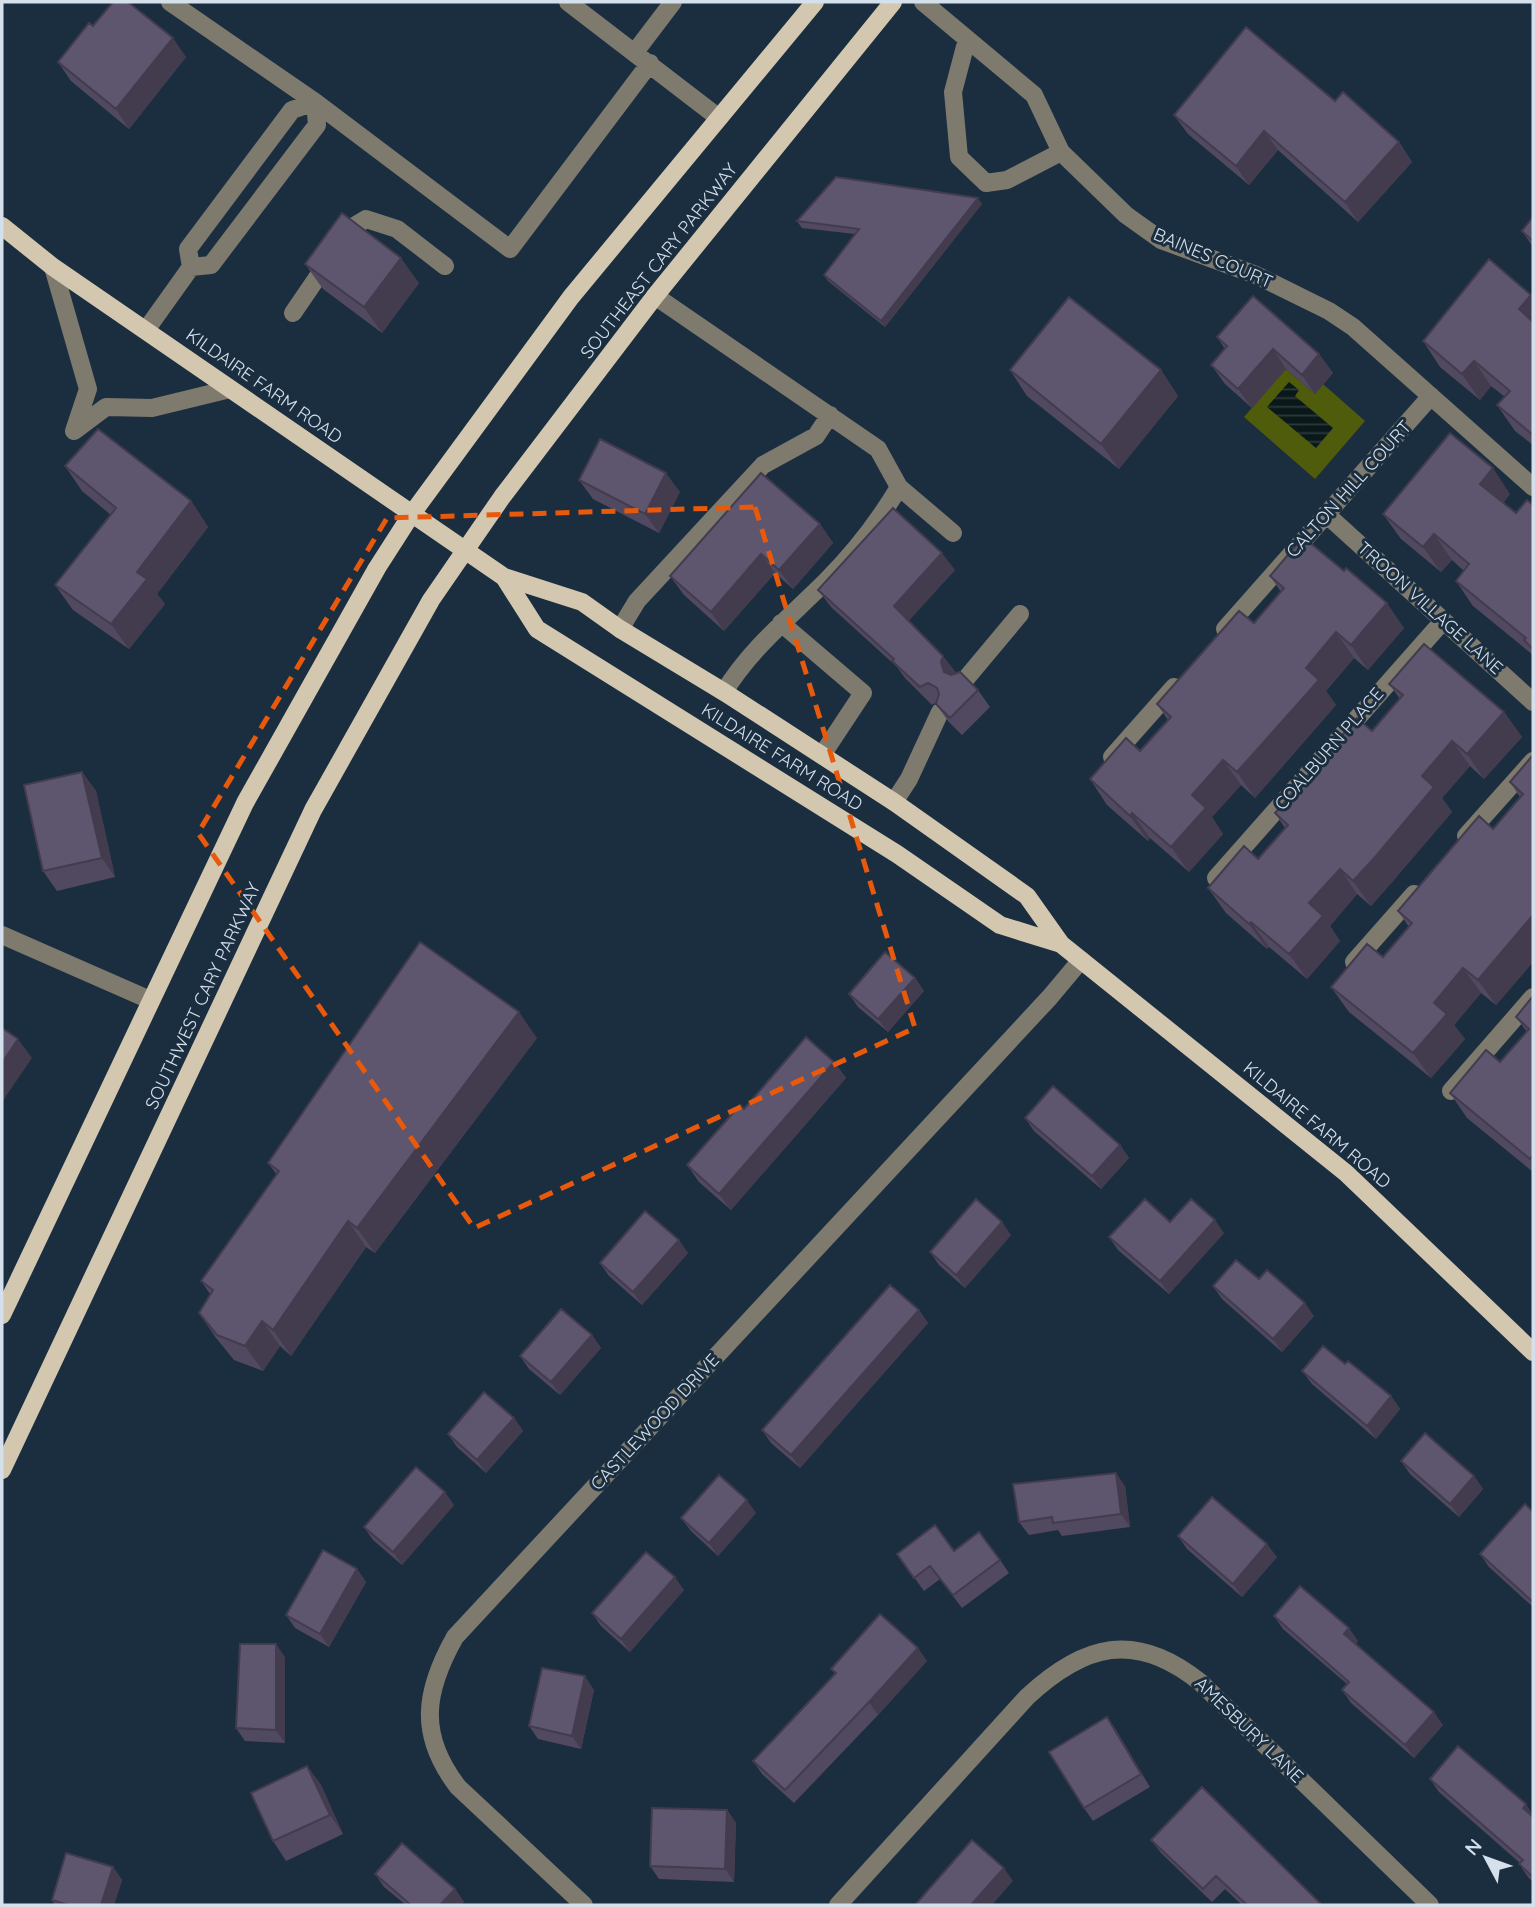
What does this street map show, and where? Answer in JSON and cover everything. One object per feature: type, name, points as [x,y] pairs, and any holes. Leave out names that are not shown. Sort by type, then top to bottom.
[{"type":"main road","points":[[2,1315],[245,803],[338,634],[411,515],[572,297],[815,2]]},
{"type":"main road","name":"SOUTHEAST CARY PARKWAY","points":[[464,550],[655,296],[893,2]]},
{"type":"main road","name":"KILDAIRE FARM ROAD","points":[[2,226],[53,267],[504,578],[582,602],[620,629],[724,692],[894,802],[1027,896],[1061,944],[1346,1173],[1533,1352]]},
{"type":"main road","name":"SOUTHWEST CARY PARKWAY","points":[[2,1470],[313,810],[431,600],[464,550]]},
{"type":"main road","name":"KILDAIRE FARM ROAD","points":[[504,578],[537,628],[886,847],[1000,925],[1061,944]]},
{"type":"street","points":[[170,2],[315,103],[510,248],[650,63]]},
{"type":"street","points":[[568,2],[719,118]]},
{"type":"street","points":[[635,52],[673,2]]},
{"type":"street","name":"BAINES COURT","points":[[923,2],[1034,95],[1061,152],[1126,215],[1161,240],[1256,275],[1353,327],[1533,487]]},
{"type":"street","points":[[967,39],[953,92],[959,156],[986,183],[1007,180],[1061,152]]},
{"type":"street","points":[[146,330],[191,267],[188,249],[292,110],[315,103]]},
{"type":"street","points":[[191,267],[211,265],[317,125],[315,103]]},
{"type":"street","points":[[293,313],[351,228],[366,219],[397,229],[445,266]]},
{"type":"street","points":[[53,267],[88,389],[74,431],[106,407],[152,408],[230,389]]},
{"type":"street","points":[[655,296],[877,449],[899,486],[953,533]]},
{"type":"street","name":"CALTON HILL COURT","points":[[1217,638],[1431,396]]},
{"type":"street","points":[[620,629],[637,601],[763,465],[816,436],[830,415]]},
{"type":"street","points":[[724,692],[740,666],[827,580],[881,518],[899,486]]},
{"type":"street","name":"TROON VILLAGE LANE","points":[[1326,514],[1533,702]]},
{"type":"street","points":[[964,681],[1020,614]]},
{"type":"street","name":"COALBURN PLACE","points":[[1216,878],[1443,621]]},
{"type":"street","points":[[781,623],[863,692],[822,755]]},
{"type":"street","points":[[1100,771],[1181,679]]},
{"type":"street","points":[[894,802],[909,779],[940,712]]},
{"type":"street","points":[[1452,852],[1533,761]]},
{"type":"street","points":[[1343,974],[1424,883]]},
{"type":"street","points":[[2,935],[150,1000]]},
{"type":"street","name":"CASTLEWOOD DRIVE","points":[[584,1905],[458,1787],[446,1771],[436,1751],[428,1714],[440,1663],[455,1637],[1050,997],[1081,960]]},
{"type":"street","points":[[1451,1091],[1533,998]]},
{"type":"street","name":"AMESBURY LANE","points":[[838,1905],[1045,1680],[1071,1662],[1099,1651],[1124,1650],[1144,1651],[1185,1670],[1200,1682],[1430,1905]]},
{"type":"highlighted area","points":[[755,507],[915,1028],[474,1228],[198,833],[387,518]]},
{"type":"green space","points":[[1286,369],[1315,394],[1323,384],[1365,421],[1315,479],[1244,417]]},
{"type":"shaded area","points":[[1289,382],[1299,390],[1295,396],[1333,428],[1316,448],[1267,407]]},
{"type":"building","points":[[113,2],[128,2],[173,38],[116,109],[58,62],[89,23],[93,26]]},
{"type":"building","points":[[1246,27],[1335,101],[1343,92],[1399,142],[1345,202],[1264,131],[1236,166],[1174,115]]},
{"type":"building","points":[[836,177],[978,198],[881,321],[824,275],[859,229],[797,221]]},
{"type":"building","points":[[342,213],[401,258],[364,307],[305,264]]},
{"type":"building","points":[[1533,217],[1533,241],[1522,231]]},
{"type":"building","points":[[1489,259],[1531,295],[1519,309],[1533,322],[1533,435],[1497,405],[1510,391],[1474,361],[1462,374],[1423,341]]},
{"type":"building","points":[[1253,296],[1319,354],[1302,375],[1273,349],[1238,389],[1211,365],[1227,346],[1217,337]]},
{"type":"building","points":[[1069,297],[1161,370],[1101,444],[1010,370]]},
{"type":"building","points":[[98,429],[191,501],[137,572],[147,579],[111,624],[55,585],[116,508],[65,466]]},
{"type":"building","points":[[1450,433],[1493,468],[1480,484],[1516,513],[1527,500],[1533,505],[1533,649],[1524,640],[1526,638],[1456,581],[1469,564],[1434,534],[1423,547],[1383,514]]},
{"type":"building","points":[[600,439],[666,473],[645,514],[579,480]]},
{"type":"building","points":[[761,473],[820,524],[779,570],[761,554],[711,612],[670,576]]},
{"type":"building","points":[[893,508],[942,553],[894,606],[943,656],[941,662],[944,672],[951,675],[960,672],[978,690],[950,718],[936,704],[939,694],[937,688],[928,683],[920,687],[892,661],[894,659],[818,590]]},
{"type":"building","points":[[1303,537],[1344,571],[1346,568],[1387,603],[1351,645],[1336,632],[1306,668],[1319,680],[1237,772],[1223,760],[1192,795],[1206,808],[1171,847],[1132,813],[1130,816],[1090,779],[1126,738],[1140,751],[1171,717],[1157,704],[1239,611],[1254,623],[1284,588],[1270,576]]},
{"type":"building","points":[[1424,644],[1504,712],[1467,754],[1452,741],[1422,776],[1434,787],[1376,856],[1353,881],[1340,869],[1309,903],[1323,916],[1289,954],[1208,888],[1244,846],[1258,859],[1288,825],[1275,813],[1357,718],[1372,731],[1403,695],[1389,684]]},
{"type":"building","points":[[1533,755],[1533,915],[1478,980],[1463,968],[1434,1003],[1447,1014],[1413,1053],[1331,987],[1367,944],[1383,957],[1412,923],[1398,911],[1479,816],[1493,829],[1523,794],[1510,782]]},
{"type":"building","points":[[82,772],[102,858],[43,871],[24,785]]},
{"type":"building","points":[[420,942],[519,1012],[357,1228],[348,1221],[273,1330],[262,1321],[245,1346],[217,1335],[199,1313],[213,1290],[201,1281],[279,1171],[268,1163]]},
{"type":"building","points":[[885,952],[915,978],[878,1019],[849,994]]},
{"type":"building","points":[[1533,996],[1533,1155],[1530,1159],[1450,1093],[1486,1050],[1500,1062],[1529,1029],[1516,1017]]},
{"type":"building","points":[[2,1028],[18,1039],[2,1063]]},
{"type":"building","points":[[806,1037],[834,1062],[719,1194],[687,1165],[740,1105],[744,1109]]},
{"type":"building","points":[[1053,1086],[1120,1145],[1092,1176],[1025,1118]]},
{"type":"building","points":[[976,1199],[1002,1222],[956,1275],[930,1252]]},
{"type":"building","points":[[1145,1199],[1170,1222],[1191,1199],[1215,1220],[1160,1281],[1109,1237]]},
{"type":"building","points":[[645,1211],[679,1240],[633,1292],[600,1263]]},
{"type":"building","points":[[1236,1260],[1259,1279],[1267,1270],[1305,1303],[1273,1339],[1213,1286]]},
{"type":"building","points":[[890,1285],[919,1310],[791,1455],[762,1430]]},
{"type":"building","points":[[561,1309],[592,1335],[551,1382],[520,1356]]},
{"type":"building","points":[[1323,1346],[1345,1364],[1348,1361],[1391,1396],[1367,1426],[1302,1371]]},
{"type":"building","points":[[484,1392],[514,1418],[477,1460],[448,1434]]},
{"type":"building","points":[[1425,1433],[1474,1476],[1450,1504],[1401,1461]]},
{"type":"building","points":[[416,1467],[445,1492],[393,1552],[364,1527]]},
{"type":"building","points":[[1116,1473],[1121,1514],[1053,1523],[1052,1517],[1019,1522],[1013,1484]]},
{"type":"building","points":[[719,1475],[747,1500],[709,1543],[681,1518]]},
{"type":"building","points":[[1212,1497],[1267,1544],[1233,1584],[1178,1536]]},
{"type":"building","points":[[1525,1504],[1533,1512],[1532,1601],[1480,1554]]},
{"type":"building","points":[[935,1525],[954,1551],[979,1532],[1000,1560],[953,1595],[930,1566],[914,1578],[897,1554]]},
{"type":"building","points":[[323,1550],[357,1569],[320,1634],[286,1615]]},
{"type":"building","points":[[646,1552],[675,1577],[621,1639],[592,1613]]},
{"type":"building","points":[[1300,1586],[1349,1628],[1344,1634],[1434,1712],[1405,1745],[1342,1690],[1349,1682],[1274,1616]]},
{"type":"building","points":[[880,1614],[918,1648],[785,1790],[753,1761],[836,1673],[831,1669]]},
{"type":"building","points":[[240,1644],[276,1644],[276,1730],[236,1728]]},
{"type":"building","points":[[542,1668],[585,1676],[572,1736],[529,1726]]},
{"type":"building","points":[[1107,1717],[1141,1774],[1084,1808],[1049,1752]]},
{"type":"building","points":[[1458,1746],[1526,1804],[1523,1808],[1533,1817],[1533,1877],[1519,1864],[1523,1860],[1430,1779]]},
{"type":"building","points":[[307,1766],[330,1815],[273,1841],[251,1793]]},
{"type":"building","points":[[1202,1787],[1322,1905],[1247,1905],[1216,1876],[1203,1889],[1151,1840]]},
{"type":"building","points":[[652,1808],[727,1810],[725,1869],[650,1866]]},
{"type":"building","points":[[972,1840],[1004,1868],[971,1905],[915,1905]]},
{"type":"building","points":[[402,1843],[455,1889],[440,1905],[411,1905],[375,1874]]},
{"type":"building","points":[[66,1853],[113,1867],[101,1905],[69,1905],[52,1900]]}]
